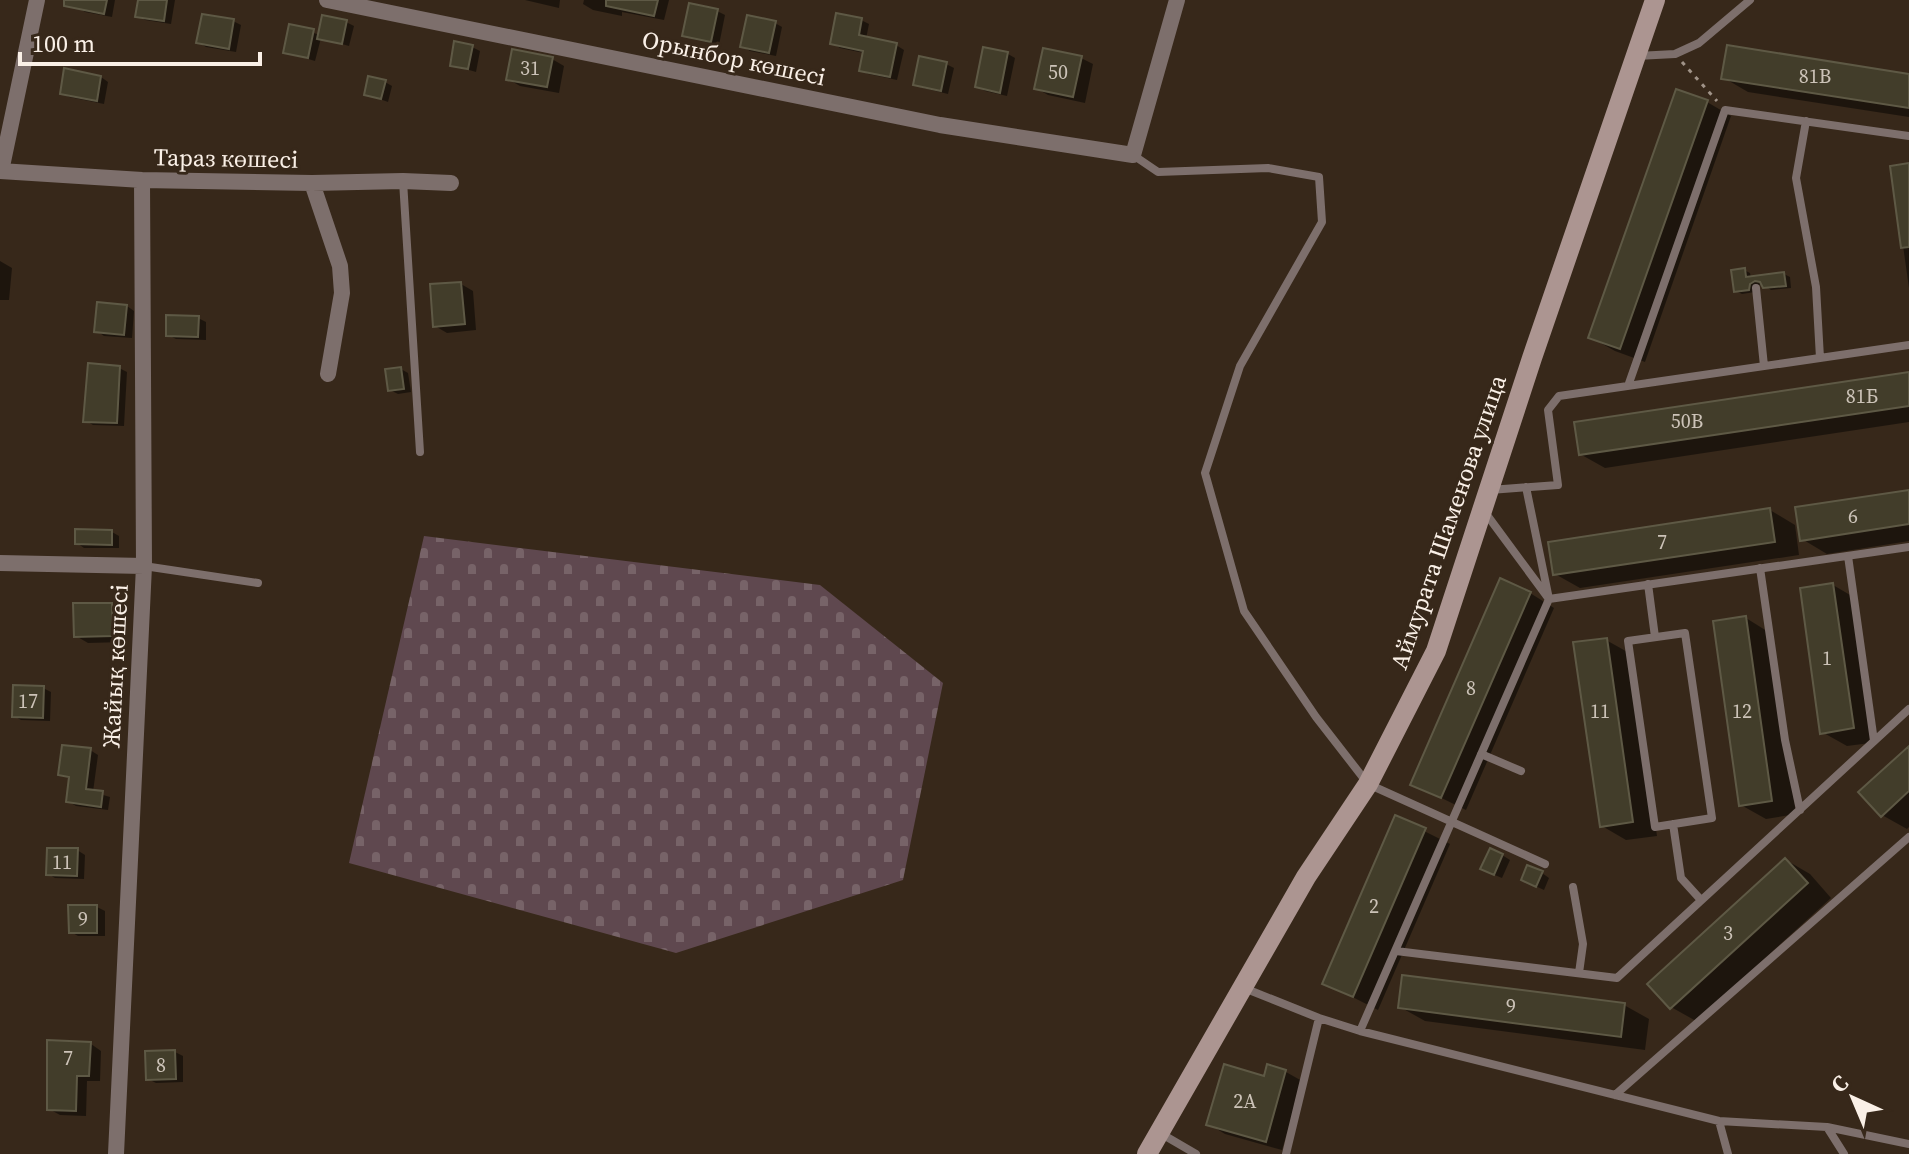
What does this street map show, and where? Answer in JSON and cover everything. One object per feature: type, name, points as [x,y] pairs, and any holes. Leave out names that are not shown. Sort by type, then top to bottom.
[{"type":"street","points":[[0,171],[37,0]]},
{"type":"street","name":"Орынбор көшесі","points":[[327,0],[940,125],[1133,155]]},
{"type":"street","points":[[1133,155],[1177,0]]},
{"type":"street","name":"Аймурата Шаменова улица","points":[[1147,1154],[1306,877],[1368,784],[1436,651],[1655,0]]},
{"type":"street","name":"Тараз көшесі","points":[[0,171],[142,180],[451,183]]},
{"type":"street","name":"Жайық көшесі","points":[[116,1154],[144,566],[142,180]]},
{"type":"street","points":[[312,183],[340,266],[342,293],[328,374]]},
{"type":"street","points":[[0,563],[144,566]]},
{"type":"lane","points":[[1636,56],[1675,54],[1699,43],[1750,0]]},
{"type":"lane","points":[[1628,386],[1725,110],[1909,136]]},
{"type":"lane","points":[[1806,121],[1796,178],[1816,287],[1820,358]]},
{"type":"lane","points":[[1133,155],[1158,172],[1268,168],[1319,177],[1322,222],[1240,366],[1205,473],[1244,611],[1316,717],[1368,784],[1545,864]]},
{"type":"lane","points":[[403,181],[420,452]]},
{"type":"lane","points":[[1756,288],[1764,366]]},
{"type":"lane","points":[[1549,599],[1486,500],[1526,487],[1558,485],[1548,410],[1559,396],[1909,345]]},
{"type":"lane","points":[[1360,1031],[1549,599],[1526,487]]},
{"type":"lane","points":[[1549,599],[1909,547]]},
{"type":"lane","points":[[1848,556],[1874,741]]},
{"type":"lane","points":[[144,566],[258,583]]},
{"type":"lane","points":[[1760,568],[1785,740],[1800,810]]},
{"type":"lane","points":[[1648,584],[1655,637]]},
{"type":"lane","points":[[1685,633],[1712,818],[1655,827],[1628,641],[1655,637],[1685,633]]},
{"type":"lane","points":[[1396,951],[1617,978],[1909,709]]},
{"type":"lane","points":[[1481,754],[1521,771]]},
{"type":"lane","points":[[1673,824],[1681,878],[1701,900]]},
{"type":"lane","points":[[1615,1095],[1909,837]]},
{"type":"lane","points":[[1573,887],[1583,944],[1579,973]]},
{"type":"lane","points":[[1244,988],[1360,1031],[1719,1121],[1827,1127],[1909,1144]]},
{"type":"lane","points":[[1286,1154],[1319,1018]]},
{"type":"lane","points":[[1719,1121],[1728,1154]]},
{"type":"lane","points":[[1827,1127],[1844,1154]]},
{"type":"lane","points":[[1160,1132],[1196,1154]]},
{"type":"path","points":[[1675,54],[1725,110]]},
{"type":"green space","points":[[424,536],[820,585],[943,683],[903,880],[676,953],[349,863]]},
{"type":"building","points":[[64,0],[107,0],[104,14],[64,6]]},
{"type":"building","points":[[138,0],[167,0],[164,21],[135,17]]},
{"type":"building","points":[[606,0],[658,0],[654,16],[606,6]]},
{"type":"building","points":[[689,3],[718,9],[711,42],[682,36]]},
{"type":"building","points":[[836,13],[862,18],[859,35],[897,43],[890,77],[859,71],[863,51],[830,44]]},
{"type":"building","points":[[202,14],[234,19],[229,49],[196,43]]},
{"type":"building","points":[[322,15],[347,20],[342,44],[317,39]]},
{"type":"building","points":[[747,15],[776,21],[769,53],[740,47]]},
{"type":"building","points":[[289,24],[314,29],[308,58],[283,53]]},
{"type":"building","points":[[454,41],[473,45],[468,69],[450,66]]},
{"type":"building","points":[[1727,45],[1909,74],[1909,108],[1721,79]]},
{"type":"building","points":[[983,47],[1008,52],[1000,93],[975,87]]},
{"type":"building","points":[[1043,48],[1082,56],[1073,97],[1034,89]]},
{"type":"building","points":[[512,49],[553,57],[547,87],[506,80]]},
{"type":"building","points":[[919,56],[947,62],[941,91],[913,85]]},
{"type":"building","points":[[64,68],[101,76],[97,101],[60,94]]},
{"type":"building","points":[[368,76],[386,80],[381,99],[364,95]]},
{"type":"building","points":[[1676,89],[1708,100],[1620,349],[1588,338]]},
{"type":"building","points":[[1909,163],[1909,247],[1901,248],[1890,166]]},
{"type":"building","points":[[1745,268],[1746,277],[1784,272],[1786,286],[1763,288],[1760,282],[1755,281],[1750,284],[1749,290],[1734,292],[1731,270]]},
{"type":"building","points":[[461,282],[465,324],[433,327],[430,284]]},
{"type":"building","points":[[97,302],[127,305],[124,335],[94,332]]},
{"type":"building","points":[[166,315],[199,316],[198,337],[166,336]]},
{"type":"building","points":[[88,363],[120,366],[117,423],[83,422]]},
{"type":"building","points":[[401,367],[404,389],[388,391],[385,369]]},
{"type":"building","points":[[1909,372],[1909,406],[1579,455],[1574,422]]},
{"type":"building","points":[[1909,490],[1909,524],[1800,541],[1795,507]]},
{"type":"building","points":[[1770,508],[1775,542],[1553,575],[1548,542]]},
{"type":"building","points":[[75,529],[112,530],[112,545],[75,544]]},
{"type":"building","points":[[1500,578],[1531,592],[1441,798],[1410,785]]},
{"type":"building","points":[[1833,583],[1854,728],[1820,734],[1800,588]]},
{"type":"building","points":[[73,603],[112,603],[113,636],[74,637]]},
{"type":"building","points":[[1746,616],[1772,801],[1739,806],[1713,621]]},
{"type":"building","points":[[1607,638],[1633,822],[1600,827],[1573,642]]},
{"type":"building","points":[[13,685],[44,686],[43,718],[12,717]]},
{"type":"building","points":[[62,745],[91,748],[86,789],[103,791],[101,807],[66,802],[69,777],[58,775]]},
{"type":"building","points":[[1909,746],[1909,791],[1881,817],[1858,792]]},
{"type":"building","points":[[1395,815],[1426,828],[1353,997],[1322,984]]},
{"type":"building","points":[[47,848],[78,848],[77,876],[46,875]]},
{"type":"building","points":[[1490,848],[1503,854],[1494,875],[1480,869]]},
{"type":"building","points":[[1785,858],[1808,883],[1670,1009],[1647,984]]},
{"type":"building","points":[[1527,865],[1543,871],[1536,887],[1521,880]]},
{"type":"building","points":[[68,905],[97,905],[97,933],[69,933]]},
{"type":"building","points":[[1402,975],[1625,1003],[1621,1037],[1398,1008]]},
{"type":"building","points":[[47,1040],[91,1042],[89,1076],[77,1076],[76,1111],[47,1110]]},
{"type":"building","points":[[175,1050],[176,1079],[146,1080],[145,1051]]},
{"type":"building","points":[[1224,1064],[1264,1076],[1267,1064],[1286,1070],[1266,1142],[1206,1125]]}]
